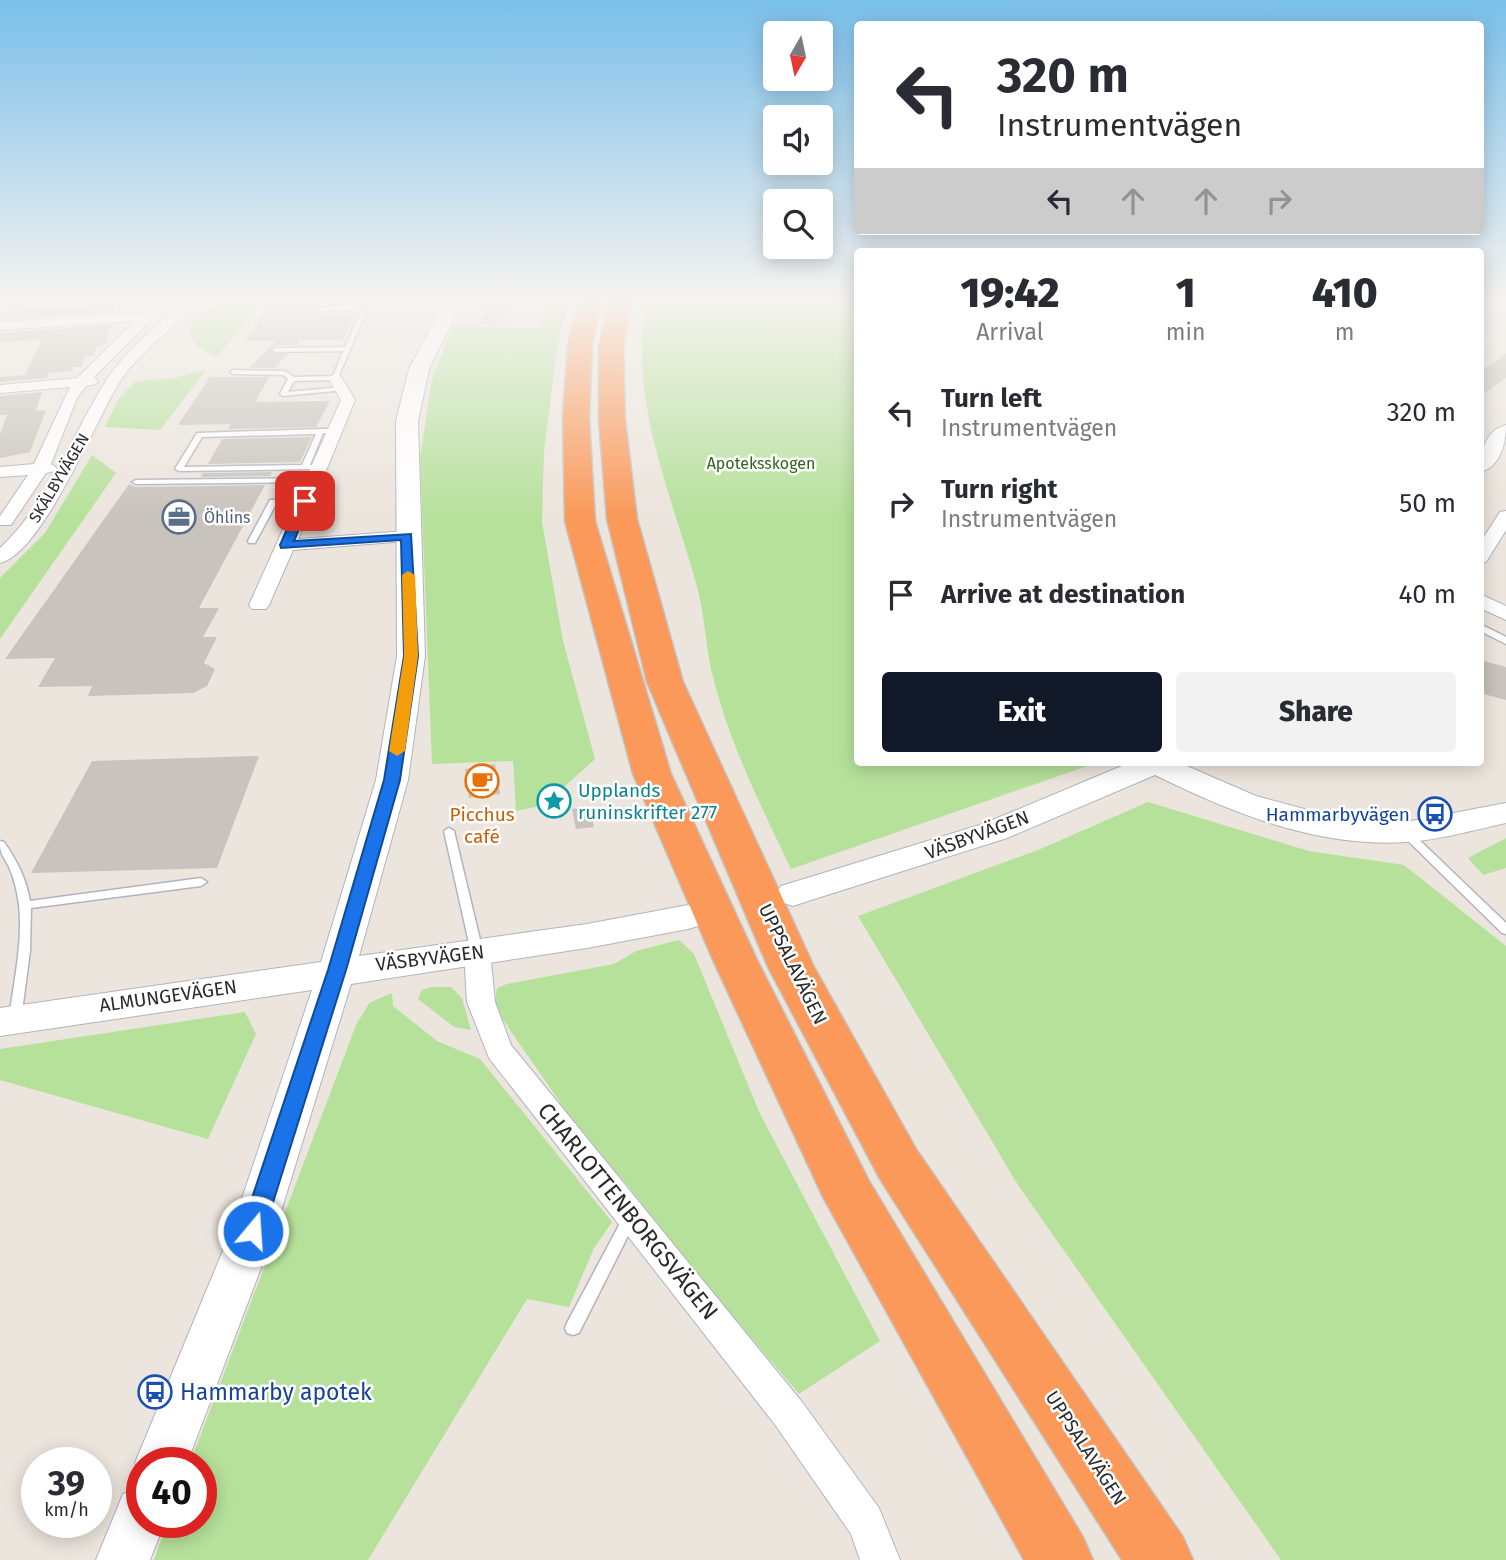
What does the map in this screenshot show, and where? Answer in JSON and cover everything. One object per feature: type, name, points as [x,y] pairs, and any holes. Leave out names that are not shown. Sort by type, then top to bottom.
[{"type":"highway","points":[[579,371],[576,418],[580,521],[652,774],[735,960],[850,1197],[1059,1560]]},
{"type":"highway","name":"UPPSALAVÄGEN","points":[[611,371],[612,420],[622,519],[670,694],[792,967],[898,1164],[1160,1560]]},
{"type":"street","points":[[5,521],[41,468],[71,398],[92,371]]},
{"type":"street","name":"SKÄLBYVÄGEN","points":[[0,558],[31,525],[68,466],[114,379],[122,371]]},
{"type":"street","points":[[168,1447],[253,1231],[337,970],[392,780],[411,656],[407,421],[419,371]]},
{"type":"street","points":[[0,389],[114,379]]},
{"type":"street","points":[[259,605],[305,501],[328,431],[348,400],[338,384]]},
{"type":"street","points":[[1484,460],[1506,431]]},
{"type":"street","points":[[0,472],[68,466]]},
{"type":"street","points":[[1484,552],[1506,516]]},
{"type":"street","points":[[286,545],[407,536]]},
{"type":"street","points":[[1484,602],[1506,614]]},
{"type":"street","name":"VÄSBYVÄGEN","points":[[793,894],[995,831],[1148,766]]},
{"type":"street","points":[[1161,766],[1237,801],[1299,820],[1354,830],[1405,832],[1506,813]]},
{"type":"street","name":"VÄSBYVÄGEN","points":[[337,970],[587,936],[688,917]]},
{"type":"street","name":"CHARLOTTENBORGSVÄGEN","points":[[477,952],[481,1002],[499,1050],[789,1413],[865,1522],[880,1560]]},
{"type":"street","name":"ALMUNGEVÄGEN","points":[[7,1020],[337,970]]},
{"type":"street","points":[[123,1560],[132,1538]]},
{"type":"lane","points":[[338,384],[341,371]]},
{"type":"lane","points":[[233,372],[285,373],[292,379],[338,384]]},
{"type":"lane","points":[[292,379],[283,394],[338,384]]},
{"type":"lane","points":[[313,471],[179,469],[200,435],[328,431]]},
{"type":"lane","points":[[136,482],[313,471]]},
{"type":"lane","points":[[252,541],[273,502],[305,501]]},
{"type":"lane","points":[[1484,629],[1506,641]]},
{"type":"lane","name":"CHARLOTTENBORGSVÄGEN","points":[[449,831],[477,952]]},
{"type":"lane","points":[[1405,832],[1506,930]]},
{"type":"lane","points":[[0,845],[21,881],[27,905],[7,1020]]},
{"type":"lane","points":[[27,905],[201,881]]},
{"type":"lane","points":[[573,1328],[631,1215]]},
{"type":"green space","points":[[206,371],[160,430],[105,427],[119,398],[136,381],[175,378]]},
{"type":"green space","points":[[435,371],[554,371],[544,452],[542,522],[563,641],[595,759],[544,805],[516,811],[513,761],[432,764],[420,458]]},
{"type":"green space","name":"Apoteksskogen","points":[[643,371],[854,371],[854,766],[1087,766],[791,869],[737,751],[720,702],[708,653],[699,594],[654,442]]},
{"type":"green space","points":[[92,455],[116,473],[0,639],[0,578],[45,533]]},
{"type":"green space","points":[[1148,802],[1309,851],[1404,865],[1506,946],[1506,1560],[1281,1560],[1018,1185],[858,916],[1038,850]]},
{"type":"green space","points":[[1506,838],[1506,868],[1483,875],[1468,858]]},
{"type":"green space","points":[[679,940],[694,954],[760,1114],[880,1341],[799,1394],[580,1131],[503,1020],[495,1002],[497,988],[507,984],[614,964],[636,951]]},
{"type":"green space","points":[[451,987],[462,998],[471,1030],[454,1027],[418,999],[422,990]]},
{"type":"green space","points":[[392,993],[393,1006],[437,1041],[480,1059],[612,1222],[594,1248],[569,1307],[527,1299],[368,1560],[154,1560],[162,1538],[217,1538],[217,1447],[196,1447],[356,1025],[369,1003]]},
{"type":"green space","points":[[245,1012],[256,1034],[208,1139],[0,1080],[0,1049]]},
{"type":"building","points":[[27,371],[72,371],[48,373],[47,378],[0,382],[0,377],[25,375]]},
{"type":"building","points":[[1484,371],[1506,371],[1506,378],[1484,393]]},
{"type":"building","points":[[210,377],[269,377],[255,402],[330,401],[316,427],[228,429],[231,424],[178,425]]},
{"type":"building","points":[[42,392],[36,411],[46,410],[30,452],[0,458],[0,434],[7,415],[0,415],[0,396]]},
{"type":"building","points":[[312,437],[300,462],[208,464],[222,439]]},
{"type":"building","points":[[272,472],[270,476],[201,477],[203,473]]},
{"type":"building","points":[[129,484],[136,487],[265,485],[199,608],[219,608],[203,637],[217,637],[204,663],[215,669],[207,686],[193,693],[88,696],[92,686],[38,687],[55,658],[5,659]]},
{"type":"building","points":[[1484,661],[1506,667],[1506,700],[1484,694]]},
{"type":"building","points":[[259,756],[217,868],[31,873],[92,761]]},
{"type":"building","name":"Picchus café","points":[[495,764],[500,794],[469,798],[465,769]]},
{"type":"building","points":[[590,807],[594,827],[576,829],[572,809]]},
{"type":"slow traffic","points":[[397,751],[411,656],[408,575]]},
{"type":"place","name":"Öhlins","points":[[179,517]]},
{"type":"place","name":"Picchus café","points":[[482,781]]},
{"type":"place","name":"Upplands runinskrifter 277","points":[[554,801]]},
{"type":"place","name":"Hammarbyvägen","points":[[1435,814]]},
{"type":"place","name":"Hammarby apotek","points":[[155,1392]]},
{"type":"route","points":[[253,1231],[337,970],[392,780],[411,656],[407,536],[286,545],[305,501]]}]
